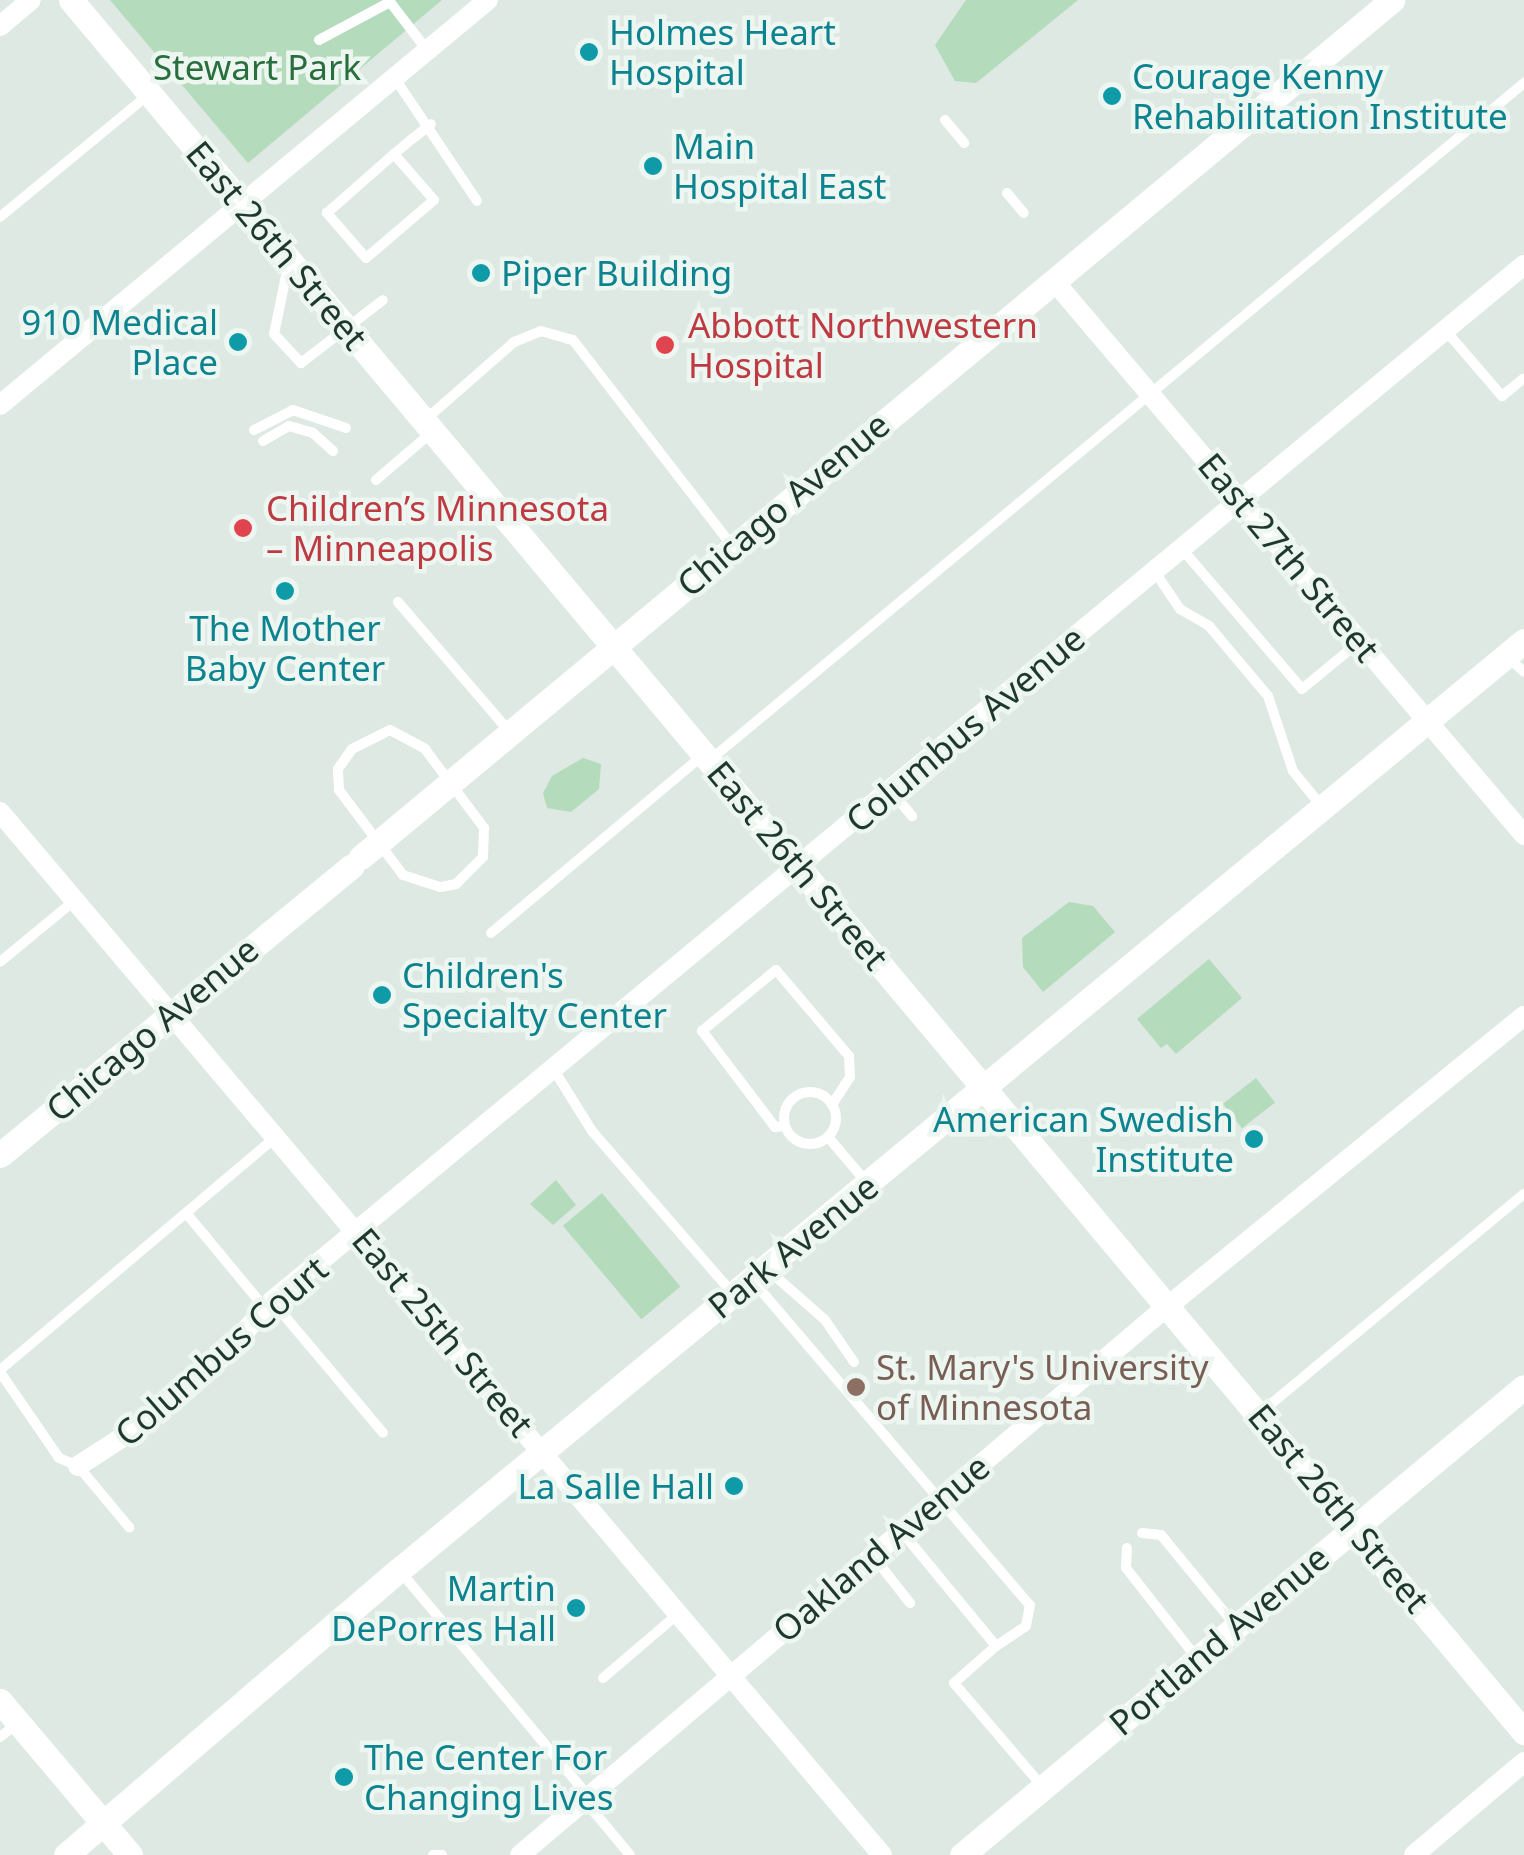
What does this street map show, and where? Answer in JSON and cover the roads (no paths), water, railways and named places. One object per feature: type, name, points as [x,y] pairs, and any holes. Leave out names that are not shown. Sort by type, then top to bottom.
[{"type":"street","points":[[0,26],[31,0]]},
{"type":"street","name":"East 26th Street","points":[[71,0],[1524,1732]]},
{"type":"street","points":[[0,405],[488,0]]},
{"type":"street","name":"Chicago Avenue","points":[[0,1155],[1392,0]]},
{"type":"street","name":"Columbus Avenue","points":[[361,1232],[1524,265]]},
{"type":"street","name":"East 27th Street","points":[[1054,280],[1524,834]]},
{"type":"street","name":"Park Avenue","points":[[66,1855],[399,1570],[1428,721],[1518,656]]},
{"type":"street","name":"East 25th Street","points":[[0,812],[361,1232],[882,1855]]},
{"type":"street","name":"Oakland Avenue","points":[[520,1855],[1169,1306],[1524,1016]]},
{"type":"street","name":"Columbus Court","points":[[78,1466],[163,1408],[220,1359],[269,1304],[361,1232]]},
{"type":"street","name":"Portland Avenue","points":[[962,1855],[1524,1387]]},
{"type":"street","points":[[0,1701],[9,1730],[130,1855]]},
{"type":"street","points":[[1414,1855],[1524,1762]]},
{"type":"lane","points":[[319,40],[392,1],[427,50]]},
{"type":"lane","points":[[394,77],[431,124],[476,201]]},
{"type":"lane","points":[[491,932],[1524,83]]},
{"type":"lane","points":[[0,217],[150,94]]},
{"type":"lane","points":[[946,120],[964,143]]},
{"type":"lane","points":[[394,154],[434,200],[366,258],[327,212],[394,154],[431,124]]},
{"type":"lane","points":[[1007,193],[1024,214]]},
{"type":"lane","points":[[290,260],[274,334],[288,356],[309,360],[383,300]]},
{"type":"lane","points":[[1445,330],[1502,396],[1524,378]]},
{"type":"lane","points":[[376,480],[514,342],[541,331],[573,340],[732,546]]},
{"type":"lane","points":[[254,430],[293,410],[346,428]]},
{"type":"lane","points":[[263,440],[289,426],[313,433],[333,451]]},
{"type":"lane","points":[[1182,549],[1302,690],[1360,641]]},
{"type":"lane","points":[[1154,571],[1180,609],[1209,626],[1268,696],[1293,771],[1324,808]]},
{"type":"lane","points":[[398,602],[510,732]]},
{"type":"lane","points":[[390,730],[424,750],[451,782],[487,840],[466,878],[440,887],[414,882],[363,856],[339,790],[338,769],[352,748],[390,730]]},
{"type":"lane","points":[[891,790],[912,816]]},
{"type":"lane","points":[[0,962],[74,901]]},
{"type":"lane","points":[[785,1126],[785,1110],[795,1096],[820,1094],[832,1105],[836,1122],[828,1137],[804,1143],[785,1126],[775,1127],[702,1032],[776,970],[849,1056],[850,1077],[832,1105]]},
{"type":"lane","points":[[554,1070],[592,1130],[751,1281],[942,1496],[1030,1605],[1026,1626],[996,1646],[954,1684],[1043,1787]]},
{"type":"lane","points":[[130,1527],[78,1466],[59,1458],[0,1371],[278,1135]]},
{"type":"lane","points":[[828,1137],[868,1185]]},
{"type":"lane","points":[[1260,1413],[1524,1194]]},
{"type":"lane","points":[[186,1213],[382,1432]]},
{"type":"lane","points":[[751,1281],[826,1320],[854,1362]]},
{"type":"lane","points":[[901,1532],[996,1646]]},
{"type":"lane","points":[[1142,1533],[1161,1535],[1236,1626]]},
{"type":"lane","points":[[1127,1548],[1126,1568],[1197,1658]]},
{"type":"lane","points":[[872,1556],[910,1603]]},
{"type":"lane","points":[[399,1570],[630,1855]]},
{"type":"lane","points":[[603,1678],[678,1614]]},
{"type":"lane","points":[[433,1855],[442,1855]]},
{"type":"place","name":"Holmes Heart Hospital","points":[[589,52]]},
{"type":"place","name":"Courage Kenny Rehabilitation Institute","points":[[1112,96]]},
{"type":"place","name":"Main Hospital East","points":[[653,166]]},
{"type":"place","name":"Piper Building","points":[[481,273]]},
{"type":"place","name":"910 Medical Place","points":[[238,342]]},
{"type":"place","name":"Abbott Northwestern Hospital","points":[[665,345]]},
{"type":"place","name":"Children’s Minnesota – Minneapolis","points":[[243,528]]},
{"type":"place","name":"The Mother Baby Center","points":[[285,591]]},
{"type":"place","name":"Children's Specialty Center","points":[[382,995]]},
{"type":"place","name":"American Swedish Institute","points":[[1254,1139]]},
{"type":"place","name":"St. Mary's University of Minnesota","points":[[856,1387]]},
{"type":"place","name":"La Salle Hall","points":[[734,1486]]},
{"type":"place","name":"Martin DePorres Hall","points":[[576,1608]]},
{"type":"place","name":"The Center For Changing Lives","points":[[344,1777]]},
{"type":"park label","name":"Stewart Park","points":[[257,67]]}]
